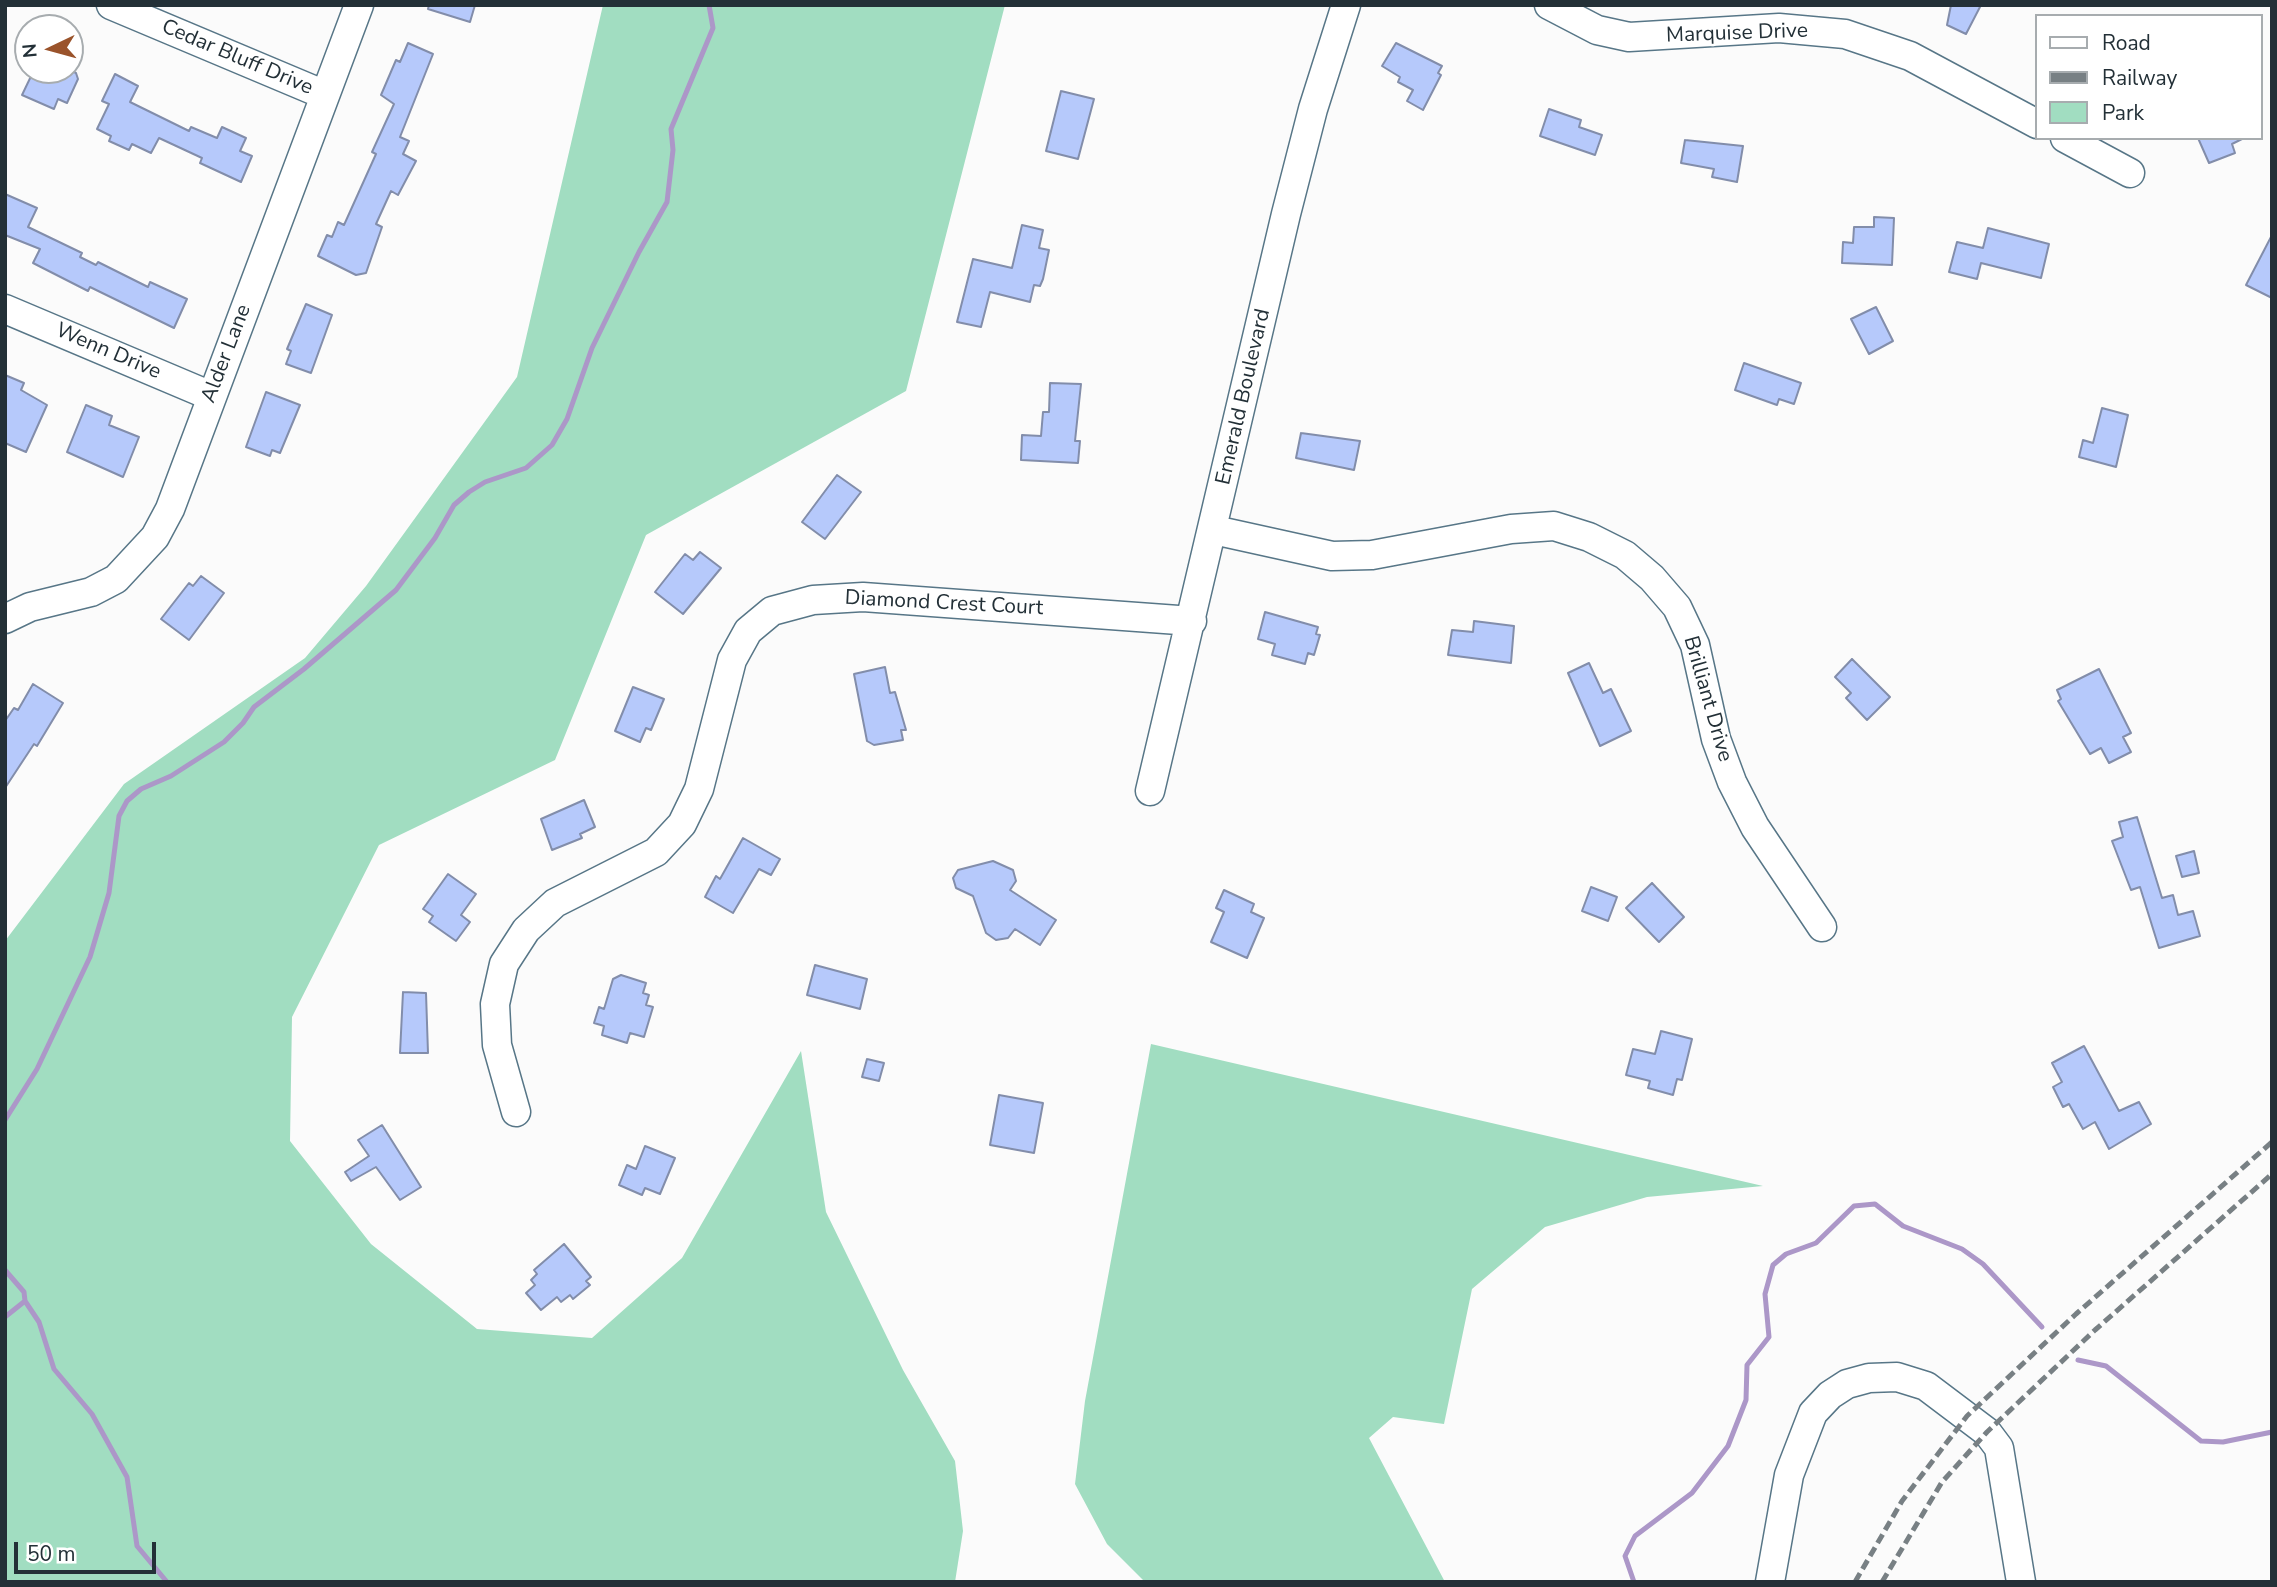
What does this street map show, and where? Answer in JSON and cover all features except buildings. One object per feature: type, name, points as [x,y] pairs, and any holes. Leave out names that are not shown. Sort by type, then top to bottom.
[{"type":"street","name":"Cedar Bluff Drive","points":[[111,5],[325,95]]},
{"type":"street","name":"Alder Lane","points":[[5,620],[30,607],[91,593],[116,579],[136,561],[155,537],[170,509],[359,5]]},
{"type":"street","name":"Emerald Boulevard","points":[[1150,791],[1214,530],[1286,214],[1313,109],[1346,5]]},
{"type":"street","name":"Marquise Drive","points":[[1549,5],[1597,30],[1629,37],[1779,28],[1845,34],[1910,57],[2036,123]]},
{"type":"street","points":[[2069,140],[2130,173]]},
{"type":"street","name":"Wenn Drive","points":[[5,309],[211,396]]},
{"type":"street","name":"Brilliant Drive","points":[[1214,530],[1332,556],[1372,555],[1511,529],[1554,526],[1589,537],[1625,555],[1652,578],[1677,607],[1695,645],[1716,739],[1731,782],[1755,827],[1822,927]]},
{"type":"street","name":"Diamond Crest Court","points":[[516,1112],[497,1045],[495,1004],[504,964],[526,929],[555,903],[656,852],[682,824],[699,789],[732,660],[748,631],[772,611],[813,600],[863,597],[1192,621]]},
{"type":"street","points":[[1770,1582],[1789,1475],[1813,1413],[1830,1395],[1847,1384],[1869,1378],[1897,1377],[1926,1386],[1987,1432],[1999,1448],[2021,1582]]},
{"type":"green space","points":[[603,5],[1005,5],[906,391],[646,535],[555,760],[379,845],[292,1017],[290,1141],[371,1244],[477,1329],[592,1338],[682,1258],[801,1051],[826,1212],[903,1370],[955,1461],[963,1531],[955,1582],[5,1582],[5,941],[124,784],[305,658],[366,586],[517,377]]},
{"type":"green space","points":[[1151,1044],[1763,1186],[1647,1197],[1545,1227],[1472,1289],[1444,1424],[1393,1417],[1369,1438],[1445,1582],[1145,1582],[1107,1544],[1075,1484],[1085,1401]]},
{"type":"waterway","points":[[5,1120],[37,1069],[90,957],[109,893],[119,816],[127,801],[141,789],[171,776],[224,742],[254,707],[304,669],[396,590],[435,538],[454,505],[469,492],[485,482],[526,468],[552,445],[567,419],[592,348],[667,202],[673,150],[671,129],[713,28],[709,5]]},
{"type":"waterway","points":[[1634,1582],[1625,1556],[1635,1536],[1692,1493],[1728,1446],[1746,1400],[1747,1365],[1769,1337],[1765,1294],[1773,1265],[1786,1254],[1816,1243],[1854,1206],[1875,1204],[1903,1226],[1962,1249],[1983,1264],[2042,1327]]},
{"type":"waterway","points":[[5,1270],[24,1292],[25,1301],[39,1322],[54,1369],[92,1414],[127,1477],[137,1546],[167,1582]]},
{"type":"waterway","points":[[5,1317],[25,1301]]},
{"type":"waterway","points":[[2078,1360],[2106,1366],[2201,1441],[2223,1442],[2272,1432]]},
{"type":"railway","points":[[1855,1582],[1902,1501],[1967,1416],[2076,1314],[2272,1142]]},
{"type":"railway","points":[[1882,1582],[1942,1482],[1987,1432],[2095,1330],[2272,1174]]}]
